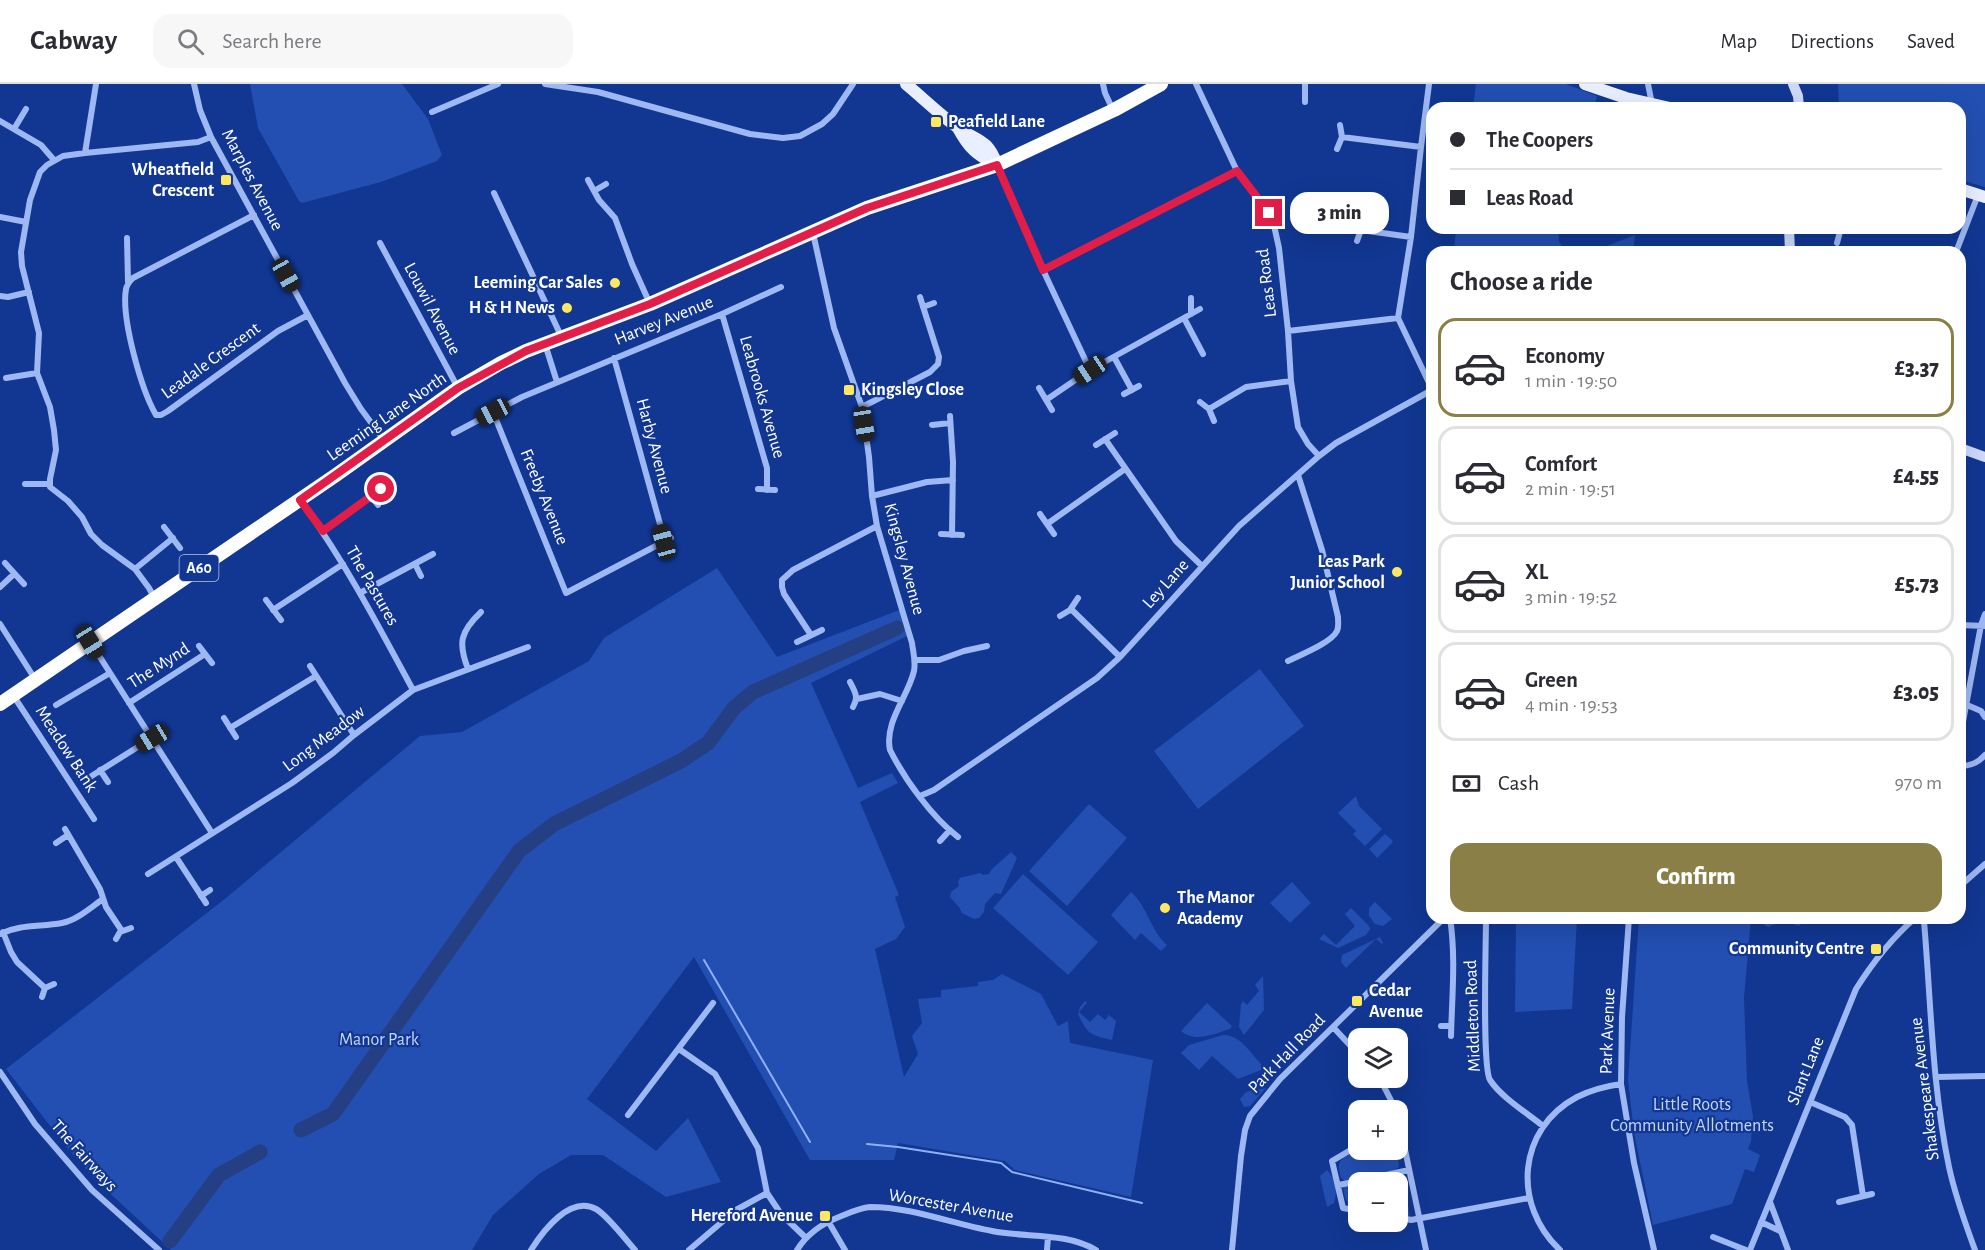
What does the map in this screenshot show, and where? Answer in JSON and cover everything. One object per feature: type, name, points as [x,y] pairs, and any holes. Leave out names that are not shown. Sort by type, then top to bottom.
[{"type":"highway","name":"Leeming Lane North","points":[[0,704],[300,500],[458,388],[501,363],[650,304],[867,208],[997,165],[1114,110],[1161,84]]},
{"type":"main road","points":[[906,84],[958,128],[974,135],[987,146],[994,155],[997,165]]},
{"type":"main road","points":[[1585,84],[1629,102]]},
{"type":"main road","points":[[1966,191],[1982,196]]},
{"type":"street","points":[[85,153],[96,84]]},
{"type":"street","name":"Marples Avenue","points":[[194,84],[200,110],[211,137],[345,383],[384,440]]},
{"type":"street","points":[[432,112],[498,84]]},
{"type":"street","points":[[545,84],[598,92],[768,138],[800,135],[822,124],[833,114],[850,85]]},
{"type":"street","points":[[1103,84],[1114,110]]},
{"type":"street","name":"Leas Road","points":[[1196,84],[1237,171],[1273,221],[1279,248],[1291,381],[1298,427],[1308,444],[1319,456]]},
{"type":"street","points":[[1305,84],[1305,102]]},
{"type":"street","points":[[1427,102],[1430,84]]},
{"type":"street","points":[[1648,84],[1652,102]]},
{"type":"street","points":[[1793,84],[1798,102]]},
{"type":"street","points":[[14,129],[26,109]]},
{"type":"street","points":[[1426,109],[1411,237],[1398,318],[1426,377]]},
{"type":"street","points":[[0,121],[41,145],[54,160]]},
{"type":"street","points":[[1337,149],[1342,138],[1340,125]]},
{"type":"street","points":[[155,598],[135,569],[91,534],[82,517],[68,501],[50,487],[56,450],[54,430],[50,407],[37,373],[39,333],[22,266],[21,252],[30,200],[36,181],[40,172],[54,160],[63,156],[85,153],[198,142],[211,137]]},
{"type":"street","points":[[1342,138],[1420,147]]},
{"type":"street","points":[[997,165],[1090,370]]},
{"type":"street","points":[[1043,270],[1237,171]]},
{"type":"street","points":[[588,180],[604,206],[615,218],[650,304]]},
{"type":"street","points":[[594,191],[606,184]]},
{"type":"street","points":[[494,193],[562,338]]},
{"type":"street","points":[[1966,230],[1982,196]]},
{"type":"street","points":[[128,282],[254,215]]},
{"type":"street","points":[[0,217],[26,222]]},
{"type":"street","points":[[1357,241],[1361,230],[1360,217]]},
{"type":"street","points":[[1361,230],[1411,237]]},
{"type":"street","name":"Kingsley Avenue","points":[[813,231],[834,328],[862,407],[877,526],[915,660],[914,670],[893,721],[888,741],[894,758],[931,813],[958,837]]},
{"type":"street","points":[[1837,243],[1839,234]]},
{"type":"street","points":[[127,238],[128,282]]},
{"type":"street","name":"Louwil Avenue","points":[[380,243],[458,388]]},
{"type":"street","name":"Leadale Crescent","points":[[128,282],[126,290],[129,338],[156,415],[168,411],[278,331],[308,315]]},
{"type":"street","name":"Harvey Avenue","points":[[454,433],[522,397],[781,287]]},
{"type":"street","points":[[0,296],[8,297],[29,292]]},
{"type":"street","points":[[862,407],[930,372],[938,364],[939,357],[920,297]]},
{"type":"street","points":[[1191,298],[1191,314]]},
{"type":"street","points":[[923,307],[934,303]]},
{"type":"street","points":[[1046,400],[1090,370],[1200,309]]},
{"type":"street","name":"Leabrooks Avenue","points":[[722,314],[767,468],[767,490]]},
{"type":"street","points":[[1184,318],[1203,354]]},
{"type":"street","points":[[1288,331],[1398,318]]},
{"type":"street","points":[[545,344],[557,382]]},
{"type":"street","points":[[1114,357],[1132,390]]},
{"type":"street","name":"Harby Avenue","points":[[614,358],[664,542]]},
{"type":"street","points":[[6,378],[37,373]]},
{"type":"street","points":[[1209,409],[1246,387],[1291,381]]},
{"type":"street","points":[[1124,394],[1139,386]]},
{"type":"street","points":[[1039,388],[1052,410]]},
{"type":"street","name":"Ley Lane","points":[[920,796],[934,790],[1097,678],[1120,657],[1239,526],[1319,456],[1336,443],[1426,393]]},
{"type":"street","points":[[1200,402],[1209,409],[1214,421]]},
{"type":"street","name":"Freeby Avenue","points":[[493,412],[566,592],[664,542]]},
{"type":"street","points":[[932,425],[950,419],[953,480],[952,535]]},
{"type":"street","points":[[1096,445],[1115,433]]},
{"type":"street","points":[[1105,439],[1176,541],[1202,566]]},
{"type":"street","points":[[1966,450],[1985,457]]},
{"type":"street","points":[[1047,524],[1125,469]]},
{"type":"street","points":[[1288,661],[1326,641],[1335,635],[1339,628],[1322,550],[1298,475]]},
{"type":"street","points":[[872,496],[927,482],[953,480]]},
{"type":"street","points":[[25,484],[50,484]]},
{"type":"street","points":[[323,531],[381,489]]},
{"type":"street","points":[[758,489],[775,490]]},
{"type":"street","points":[[371,496],[378,505]]},
{"type":"street","name":"The Pastures","points":[[300,500],[323,531],[343,564],[413,690]]},
{"type":"street","points":[[1040,514],[1054,534]]},
{"type":"street","points":[[811,635],[784,594],[782,580],[793,570],[877,526]]},
{"type":"street","points":[[164,527],[180,548]]},
{"type":"street","points":[[941,534],[962,535]]},
{"type":"street","points":[[135,569],[173,538]]},
{"type":"street","points":[[664,542],[671,538]]},
{"type":"street","points":[[360,593],[433,554]]},
{"type":"street","points":[[5,563],[24,584]]},
{"type":"street","points":[[273,610],[343,564]]},
{"type":"street","points":[[415,564],[421,576]]},
{"type":"street","points":[[0,587],[14,574]]},
{"type":"street","points":[[1060,616],[1071,609],[1078,598]]},
{"type":"street","points":[[266,600],[281,620]]},
{"type":"street","points":[[1071,609],[1120,657]]},
{"type":"street","points":[[468,669],[461,646],[463,633],[470,622],[481,612]]},
{"type":"street","points":[[1966,710],[1985,614]]},
{"type":"street","points":[[0,624],[35,680]]},
{"type":"street","points":[[1966,625],[1983,625]]},
{"type":"street","points":[[797,642],[822,630]]},
{"type":"street","points":[[90,642],[212,833]]},
{"type":"street","points":[[199,646],[212,663]]},
{"type":"street","points":[[915,660],[939,660],[987,646]]},
{"type":"street","name":"Long Meadow","points":[[148,874],[292,783],[413,690],[528,647]]},
{"type":"street","name":"The Mynd","points":[[129,703],[205,654]]},
{"type":"street","points":[[310,666],[354,735]]},
{"type":"street","points":[[56,705],[110,673]]},
{"type":"street","points":[[230,728],[316,676]]},
{"type":"street","points":[[850,682],[857,699],[853,707]]},
{"type":"street","points":[[857,699],[880,694],[902,700]]},
{"type":"street","name":"Meadow Bank","points":[[14,695],[94,819]]},
{"type":"street","points":[[1967,705],[1981,711],[1985,717]]},
{"type":"street","points":[[224,718],[236,737]]},
{"type":"street","points":[[90,777],[152,738]]},
{"type":"street","points":[[1966,766],[1980,761],[1985,754]]},
{"type":"street","points":[[100,770],[108,782]]},
{"type":"street","points":[[940,841],[950,830]]},
{"type":"street","points":[[56,843],[66,832],[122,931]]},
{"type":"street","points":[[176,857],[206,903]]},
{"type":"street","points":[[1966,881],[1985,864]]},
{"type":"street","points":[[201,896],[210,890]]},
{"type":"street","points":[[45,988],[17,962],[2,933],[28,926],[57,924],[72,920],[104,899]]},
{"type":"street","name":"Park Hall Road","points":[[1232,1250],[1241,1156],[1245,1130],[1250,1116],[1280,1079],[1438,924]]},
{"type":"street","points":[[1451,924],[1454,961],[1451,1036]]},
{"type":"street","name":"Middleton Road","points":[[1486,924],[1486,1056],[1489,1078],[1500,1091],[1543,1126]]},
{"type":"street","name":"Park Avenue","points":[[1629,924],[1622,1017],[1622,1084],[1634,1163],[1654,1250]]},
{"type":"street","name":"Slant Lane","points":[[1713,1237],[1748,1250],[1856,989],[1876,958],[1908,924]]},
{"type":"street","name":"Shakespeare Avenue","points":[[1926,924],[1940,1112],[1950,1168],[1962,1214],[1975,1250]]},
{"type":"street","points":[[116,939],[122,931],[130,928]]},
{"type":"street","points":[[42,997],[45,988],[54,984]]},
{"type":"street","points":[[628,1114],[713,1003]]},
{"type":"street","points":[[1441,1026],[1451,1026]]},
{"type":"street","points":[[1333,1027],[1348,1043]]},
{"type":"street","points":[[679,1049],[715,1074],[758,1148],[767,1193],[781,1214],[805,1237]]},
{"type":"street","name":"The Fairways","points":[[0,1072],[35,1124],[92,1190],[159,1250]]},
{"type":"street","points":[[1936,1077],[1985,1076]]},
{"type":"street","points":[[1560,1250],[1540,1228],[1532,1211],[1529,1198],[1529,1164],[1534,1144],[1543,1126],[1560,1109],[1576,1098],[1601,1088],[1622,1084]]},
{"type":"street","points":[[1810,1101],[1845,1117],[1852,1125],[1863,1196]]},
{"type":"street","points":[[1348,1152],[1332,1161],[1343,1208],[1348,1209]]},
{"type":"street","points":[[1407,1160],[1426,1250]]},
{"type":"street","points":[[1339,1185],[1409,1170]]},
{"type":"street","points":[[689,1250],[736,1210],[767,1193]]},
{"type":"street","points":[[1839,1202],[1872,1194]]},
{"type":"street","points":[[1408,1219],[1529,1198]]},
{"type":"street","points":[[1769,1201],[1788,1250]]},
{"type":"street","points":[[531,1250],[543,1231],[568,1210],[586,1204],[598,1210],[635,1250]]},
{"type":"street","name":"Worcester Avenue","points":[[797,1250],[805,1237],[828,1221],[869,1207],[906,1211],[994,1232],[1070,1239],[1096,1250]]},
{"type":"street","points":[[828,1221],[845,1250]]},
{"type":"street","points":[[1761,1222],[1781,1232]]},
{"type":"street","points":[[1047,1250],[1048,1237]]},
{"type":"green space","points":[[250,84],[402,84],[428,119],[442,155],[437,161],[381,182],[302,203],[258,128]]},
{"type":"green space","points":[[1476,84],[1566,84],[1597,96],[1596,102],[1474,102]]},
{"type":"green space","points":[[1838,84],[1985,84],[1985,187],[1966,181],[1966,102],[1839,102]]},
{"type":"green space","points":[[1456,234],[1558,234],[1562,246],[1454,246]]},
{"type":"green space","points":[[1635,235],[1634,246],[1607,246]]},
{"type":"green space","name":"Manor Park","points":[[717,568],[777,657],[902,609],[909,635],[811,683],[858,788],[892,773],[898,783],[860,802],[899,895],[895,897],[905,927],[896,939],[875,949],[904,1077],[918,1054],[912,1036],[922,1023],[918,999],[941,997],[941,990],[978,986],[978,982],[993,980],[1002,974],[1041,994],[1058,1026],[1068,1021],[1070,1043],[1153,1060],[1131,1197],[1015,1170],[1005,1161],[898,1143],[894,1160],[810,1160],[694,957],[587,1099],[656,1151],[688,1118],[721,1182],[666,1197],[603,1155],[571,1155],[539,1174],[493,1215],[472,1250],[171,1250],[100,1184],[68,1149],[6,1069],[226,898],[420,736],[462,732],[589,661],[604,638]]},
{"type":"green space","points":[[1260,669],[1304,726],[1198,809],[1154,751]]},
{"type":"green space","points":[[1356,796],[1359,806],[1382,829],[1365,846],[1353,834],[1356,831],[1338,813]]},
{"type":"green space","points":[[1089,804],[1127,838],[1067,906],[1029,871]]},
{"type":"green space","points":[[1385,834],[1393,842],[1377,858],[1369,849]]},
{"type":"green space","points":[[1011,852],[1017,858],[1001,894],[995,893],[985,904],[984,912],[979,918],[974,919],[962,913],[950,897],[951,892],[959,886],[960,878],[980,873],[989,874]]},
{"type":"green space","points":[[1023,874],[1098,942],[1068,975],[993,908]]},
{"type":"green space","points":[[1292,882],[1311,903],[1290,923],[1270,903]]},
{"type":"green space","points":[[1131,892],[1167,945],[1161,951],[1141,933],[1135,940],[1111,915]]},
{"type":"green space","points":[[1375,902],[1392,919],[1383,926],[1375,924],[1369,916],[1369,908]]},
{"type":"green space","points":[[1351,908],[1369,926],[1370,929],[1366,935],[1338,948],[1319,939],[1324,934],[1336,945],[1355,926],[1345,914]]},
{"type":"green space","points":[[1516,924],[1577,924],[1572,1009],[1515,1012]]},
{"type":"green space","name":"Little Roots Community Allotments","points":[[1639,924],[1750,924],[1744,998],[1747,1081],[1753,1117],[1748,1149],[1760,1155],[1754,1172],[1745,1169],[1732,1204],[1653,1225],[1634,1133],[1628,1080]]},
{"type":"green space","points":[[1380,937],[1382,944],[1376,939],[1346,968],[1341,962],[1342,955]]},
{"type":"green space","points":[[1263,976],[1264,1010],[1244,1035],[1239,1027],[1241,1004],[1243,1001],[1247,1005],[1259,991],[1255,985]]},
{"type":"green space","points":[[1085,1001],[1087,1003],[1079,1012],[1090,1022],[1098,1014],[1105,1020],[1109,1015],[1116,1021],[1112,1040],[1094,1035],[1084,1026],[1078,1014],[1080,1007]]},
{"type":"green space","points":[[1207,1003],[1232,1026],[1230,1029],[1211,1035],[1198,1037],[1186,1035],[1181,1031]]},
{"type":"green space","points":[[1223,1035],[1234,1038],[1244,1045],[1261,1064],[1261,1070],[1238,1079],[1212,1056],[1199,1070],[1181,1053],[1189,1045]]},
{"type":"green space","points":[[1266,1088],[1250,1106],[1244,1107],[1240,1099],[1246,1092]]},
{"type":"green space","points":[[1348,1155],[1348,1160],[1398,1160],[1399,1167],[1385,1172],[1348,1172],[1348,1180],[1345,1181],[1341,1178],[1339,1166]]},
{"type":"green space","points":[[1327,1170],[1334,1181],[1336,1194],[1334,1203],[1327,1207],[1320,1176]]},
{"type":"green space","points":[[1348,1186],[1348,1203],[1343,1189]]},
{"type":"waterway","points":[[301,1130],[333,1114],[519,851],[554,824],[681,761],[708,743],[734,708],[753,692],[897,628]]},
{"type":"waterway","points":[[704,960],[810,1142]]},
{"type":"waterway","points":[[867,1144],[1001,1163],[1012,1172],[1142,1203]]},
{"type":"waterway","points":[[170,1241],[219,1175],[260,1152]]},
{"type":"place","name":"Peafield Lane","points":[[936,122]]},
{"type":"place","name":"Wheatfield Crescent","points":[[226,180]]},
{"type":"place","name":"Leeming Car Sales","points":[[615,283]]},
{"type":"place","name":"H & H News","points":[[567,308]]},
{"type":"place","name":"Kingsley Close","points":[[849,390]]},
{"type":"place","name":"Leas Park Junior School","points":[[1397,572]]},
{"type":"place","name":"The Manor Academy","points":[[1165,908]]},
{"type":"place","name":"Community Centre","points":[[1876,949]]},
{"type":"place","name":"Cedar Avenue","points":[[1357,1001]]},
{"type":"place","name":"Hereford Avenue","points":[[825,1216]]},
{"type":"route","points":[[381,489],[323,531],[300,500],[458,388],[501,363],[526,351],[650,304],[867,208],[960,176],[997,165],[1043,270],[1237,171],[1269,213]]}]
